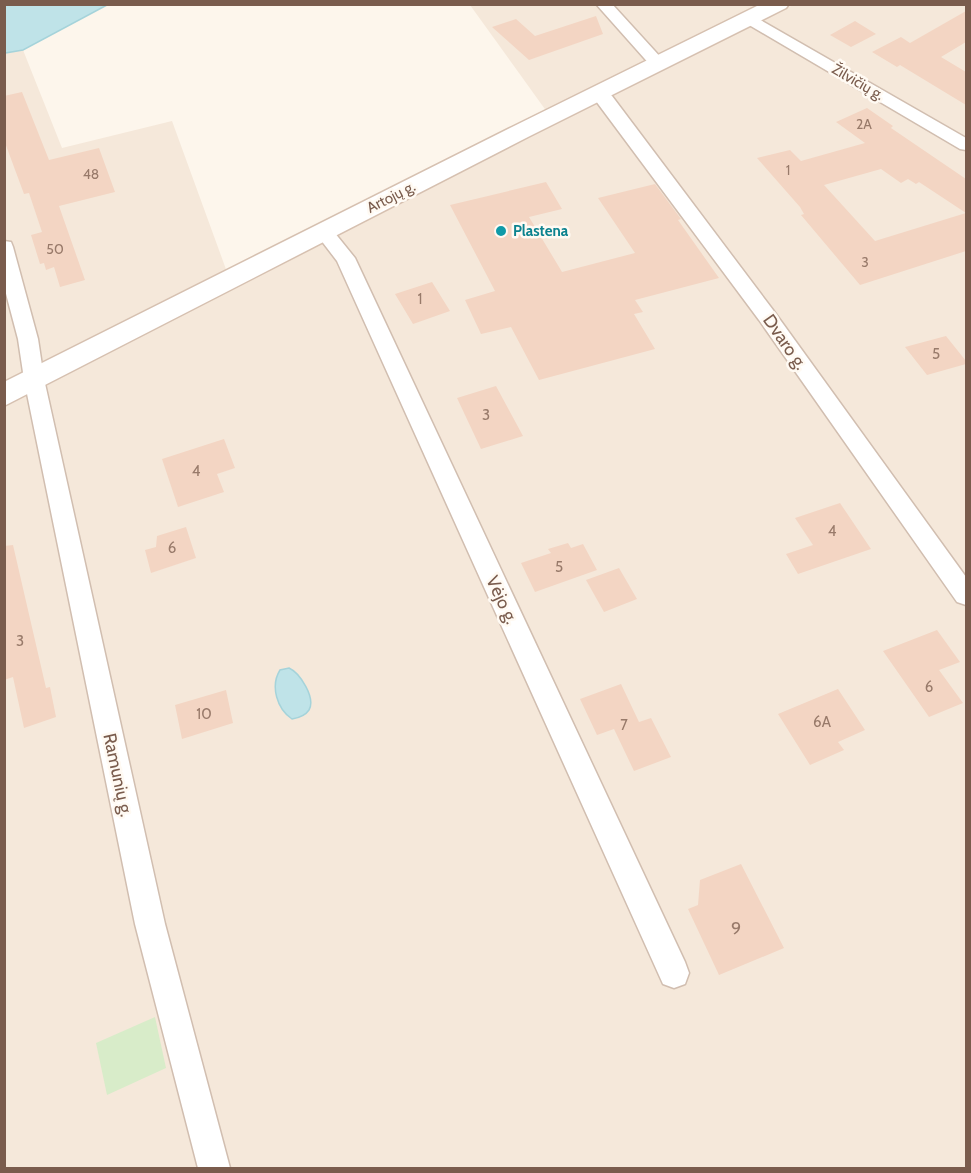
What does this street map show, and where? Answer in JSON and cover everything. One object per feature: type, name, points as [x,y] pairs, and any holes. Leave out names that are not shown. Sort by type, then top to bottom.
[{"type":"main road","name":"Artojų g.","points":[[4,395],[323,231],[779,4]]},
{"type":"street","points":[[603,4],[658,64]]},
{"type":"street","name":"Žilvičių g.","points":[[750,19],[966,145]]},
{"type":"street","name":"Dvaro g.","points":[[599,93],[766,315],[966,595]]},
{"type":"street","name":"Vėjo g.","points":[[323,231],[345,258],[674,973]]},
{"type":"street","name":"Ramunių g.","points":[[4,247],[28,339],[34,380],[150,924],[214,1168]]},
{"type":"shaded area","points":[[470,5],[767,5],[547,112]]},
{"type":"shaded area","points":[[793,5],[966,5],[966,1168],[5,1168],[4,405],[508,145]]},
{"type":"shaded area","points":[[23,50],[62,148],[172,121],[227,272],[5,384],[5,53]]},
{"type":"green space","points":[[155,1017],[166,1068],[107,1095],[96,1043]]},
{"type":"water","points":[[5,4],[107,5],[23,50],[5,53]]},
{"type":"water","points":[[289,668],[302,680],[309,693],[311,705],[307,712],[292,719],[282,709],[275,690],[280,670]]},
{"type":"building","points":[[966,11],[966,42],[941,57],[966,72],[966,105],[900,65],[897,67],[872,52],[901,37],[910,43]]},
{"type":"building","points":[[596,16],[603,34],[529,60],[492,27],[516,19],[535,36]]},
{"type":"building","points":[[855,21],[876,34],[851,47],[830,35]]},
{"type":"building","points":[[22,92],[49,160],[99,148],[115,192],[59,206],[85,280],[60,287],[54,267],[46,270],[44,263],[40,264],[31,235],[42,232],[29,193],[24,194],[4,140],[4,96]]},
{"type":"building","points":[[867,108],[893,126],[891,128],[966,179],[966,213],[966,251],[860,285],[801,215],[804,214],[800,207],[757,158],[790,150],[801,161],[865,143],[836,122]],"holes":[[[881,169],[901,183],[908,179],[916,184],[919,182],[966,213],[875,241],[824,185]]]},
{"type":"building","points":[[546,182],[562,209],[529,217],[562,272],[635,253],[598,198],[655,184],[681,219],[678,220],[719,278],[635,300],[643,312],[634,314],[655,349],[539,380],[511,327],[481,334],[465,300],[495,291],[450,205]]},
{"type":"building","points":[[432,282],[450,311],[413,324],[395,294]]},
{"type":"building","points":[[946,336],[966,364],[927,375],[905,347]]},
{"type":"building","points":[[496,386],[523,436],[481,449],[457,398]]},
{"type":"building","points":[[224,439],[235,468],[217,474],[224,492],[178,507],[162,459]]},
{"type":"building","points":[[840,503],[871,549],[798,574],[786,554],[813,545],[795,518]]},
{"type":"building","points":[[186,527],[196,558],[151,573],[145,550],[156,547],[157,536]]},
{"type":"building","points":[[568,543],[571,548],[583,544],[597,570],[535,592],[521,563],[551,553],[548,549]]},
{"type":"building","points":[[13,545],[46,688],[50,687],[56,717],[24,728],[13,677],[4,680],[4,546]]},
{"type":"building","points":[[619,568],[637,599],[604,612],[586,580]]},
{"type":"building","points":[[937,630],[960,662],[939,670],[963,703],[929,717],[883,651]]},
{"type":"building","points":[[621,684],[639,722],[651,718],[671,757],[634,771],[614,729],[597,735],[580,699]]},
{"type":"building","points":[[838,689],[865,730],[838,742],[844,750],[810,765],[778,714]]},
{"type":"building","points":[[226,690],[233,723],[182,739],[175,705]]},
{"type":"building","points":[[741,864],[784,948],[719,975],[688,909],[698,905],[700,880]]},
{"type":"place","name":"Plastena","points":[[501,231]]}]
